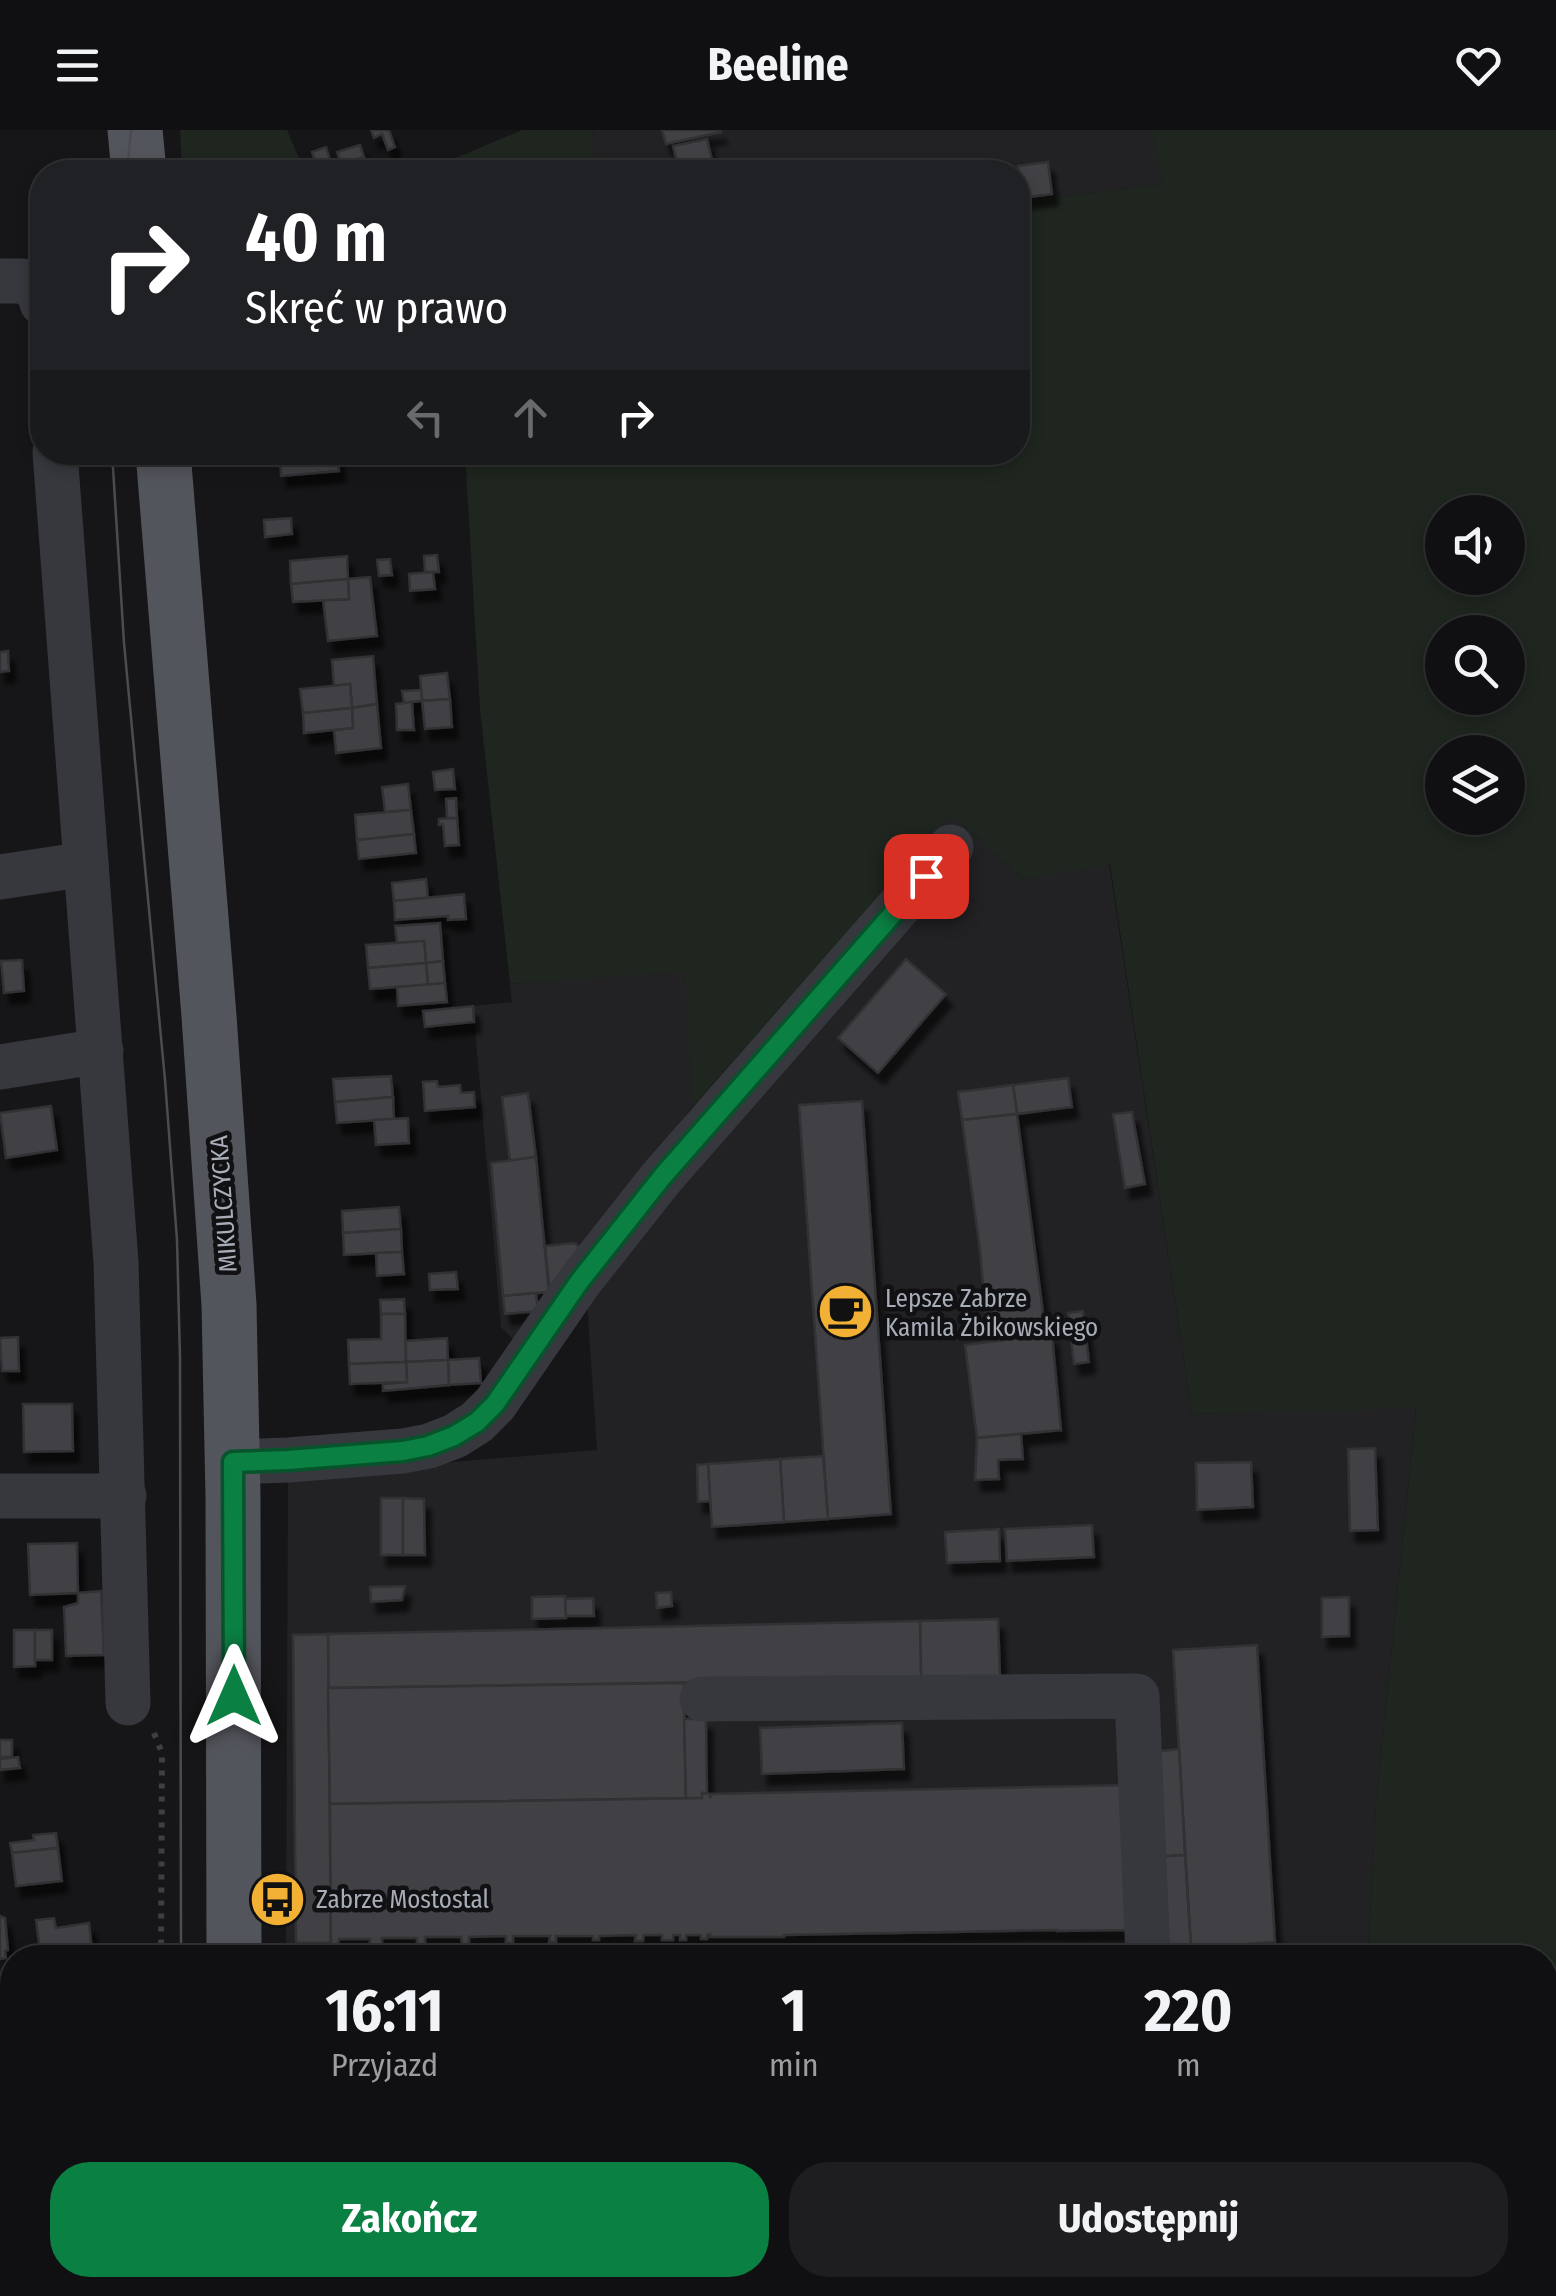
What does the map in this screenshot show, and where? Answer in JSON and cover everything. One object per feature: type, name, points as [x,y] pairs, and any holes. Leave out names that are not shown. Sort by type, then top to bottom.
[{"type":"main road","points":[[135,130],[137,160]]},
{"type":"main road","name":"MIKULCZYCKA","points":[[164,465],[225,1225],[233,1462],[234,1945]]},
{"type":"street","points":[[56,465],[116,1262],[128,1703]]},
{"type":"street","points":[[233,1462],[403,1451],[454,1436],[477,1422],[495,1404],[579,1282],[662,1177],[951,847]]},
{"type":"street","points":[[0,877],[86,864]]},
{"type":"street","points":[[0,1067],[101,1051]]},
{"type":"street","points":[[0,1496],[124,1496]]},
{"type":"street","points":[[702,1699],[1137,1696],[1147,1945]]},
{"type":"path","points":[[128,1703],[142,1703],[162,1752],[162,1945]]},
{"type":"shaded area","points":[[180,130],[287,130],[300,160],[181,160]]},
{"type":"shaded area","points":[[522,130],[592,130],[595,160],[451,160]]},
{"type":"shaded area","points":[[592,130],[1150,130],[1165,184],[1030,201],[1030,160],[595,160]]},
{"type":"shaded area","points":[[1150,130],[1556,130],[1556,1945],[1369,1945],[1376,1804],[1416,1408],[1192,1414],[1110,864],[1023,879],[951,814],[693,1106],[684,971],[510,984],[480,709],[466,465],[1030,465],[1030,201],[1164,184]]},
{"type":"shaded area","points":[[951,813],[1023,879],[1109,863],[1192,1414],[1416,1407],[1376,1804],[1369,1945],[286,1945],[288,1476],[597,1450],[586,1288],[725,1133],[693,1106],[515,1341],[501,1327],[473,1006],[512,1002],[510,984],[684,970],[694,1105]]},
{"type":"building","points":[[371,130],[389,130],[395,147],[388,150],[382,134],[374,138]]},
{"type":"building","points":[[662,130],[720,130],[721,132],[666,144]]},
{"type":"building","points":[[707,139],[712,160],[676,160],[673,146]]},
{"type":"building","points":[[360,145],[364,157],[340,160],[337,152]]},
{"type":"building","points":[[326,147],[330,160],[315,160],[312,152]]},
{"type":"building","points":[[1048,162],[1052,194],[1030,197],[1030,164]]},
{"type":"building","points":[[280,465],[338,465],[339,471],[281,476]]},
{"type":"building","points":[[291,518],[292,534],[265,537],[264,520]]},
{"type":"building","points":[[437,555],[439,572],[425,572],[424,556]]},
{"type":"building","points":[[347,556],[348,579],[291,584],[290,561]]},
{"type":"building","points":[[390,559],[392,575],[379,576],[377,560]]},
{"type":"building","points":[[433,572],[435,589],[410,591],[409,574]]},
{"type":"building","points":[[370,577],[377,636],[328,641],[323,600],[349,599],[348,579]]},
{"type":"building","points":[[348,579],[349,599],[293,602],[291,584]]},
{"type":"building","points":[[8,651],[9,671],[0,672],[0,652]]},
{"type":"building","points":[[373,656],[377,704],[352,708],[350,684],[334,686],[332,660]]},
{"type":"building","points":[[447,673],[450,699],[422,701],[420,676]]},
{"type":"building","points":[[350,684],[352,708],[303,713],[300,689]]},
{"type":"building","points":[[421,690],[422,701],[404,703],[402,691]]},
{"type":"building","points":[[450,699],[452,727],[425,729],[422,701]]},
{"type":"building","points":[[412,702],[414,730],[397,730],[396,704]]},
{"type":"building","points":[[377,704],[381,748],[336,753],[334,730],[353,728],[352,708]]},
{"type":"building","points":[[352,708],[353,728],[304,733],[303,713]]},
{"type":"building","points":[[453,769],[455,789],[435,790],[433,772]]},
{"type":"building","points":[[408,784],[411,810],[385,812],[382,787]]},
{"type":"building","points":[[456,798],[457,818],[447,818],[446,799]]},
{"type":"building","points":[[411,810],[414,834],[357,840],[355,815]]},
{"type":"building","points":[[457,818],[459,845],[445,846],[439,819]]},
{"type":"building","points":[[414,834],[416,853],[359,859],[357,840]]},
{"type":"building","points":[[426,879],[428,898],[394,901],[392,883]]},
{"type":"building","points":[[464,894],[466,919],[448,920],[448,916],[395,920],[394,901]]},
{"type":"building","points":[[440,923],[443,961],[426,963],[424,941],[397,943],[395,926]]},
{"type":"building","points":[[424,941],[426,963],[368,968],[366,945]]},
{"type":"building","points":[[906,959],[946,994],[878,1073],[838,1038]]},
{"type":"building","points":[[22,960],[24,991],[4,993],[1,961]]},
{"type":"building","points":[[443,961],[445,983],[428,985],[426,963]]},
{"type":"building","points":[[426,963],[428,985],[370,989],[368,968]]},
{"type":"building","points":[[445,983],[447,1002],[398,1006],[397,987]]},
{"type":"building","points":[[473,1006],[474,1022],[425,1027],[423,1011]]},
{"type":"building","points":[[391,1076],[393,1097],[335,1102],[333,1079]]},
{"type":"building","points":[[1068,1078],[1072,1107],[1017,1114],[1013,1085]]},
{"type":"building","points":[[437,1081],[438,1087],[460,1085],[461,1093],[474,1092],[475,1107],[425,1111],[423,1082]]},
{"type":"building","points":[[1013,1085],[1017,1114],[962,1120],[958,1092]]},
{"type":"building","points":[[528,1093],[536,1157],[510,1161],[502,1097]]},
{"type":"building","points":[[393,1097],[394,1119],[337,1123],[335,1102]]},
{"type":"building","points":[[862,1101],[891,1514],[828,1519],[799,1105]]},
{"type":"building","points":[[51,1106],[57,1150],[6,1158],[0,1113]]},
{"type":"building","points":[[1132,1112],[1145,1184],[1125,1188],[1113,1114]]},
{"type":"building","points":[[1017,1114],[1046,1335],[988,1342],[962,1120]]},
{"type":"building","points":[[408,1118],[409,1143],[376,1145],[374,1120]]},
{"type":"building","points":[[536,1157],[549,1292],[503,1296],[491,1163]]},
{"type":"building","points":[[399,1207],[401,1229],[343,1233],[342,1211]]},
{"type":"building","points":[[401,1229],[402,1252],[344,1255],[343,1233]]},
{"type":"building","points":[[575,1243],[581,1249],[550,1293],[545,1246]]},
{"type":"building","points":[[402,1252],[404,1274],[377,1276],[376,1253]]},
{"type":"building","points":[[456,1272],[458,1289],[430,1290],[429,1274]]},
{"type":"building","points":[[536,1293],[538,1311],[505,1314],[503,1296]]},
{"type":"building","points":[[404,1299],[405,1314],[381,1314],[380,1300]]},
{"type":"building","points":[[1083,1311],[1089,1362],[1074,1364],[1068,1313]]},
{"type":"building","points":[[381,1314],[405,1314],[406,1362],[349,1364],[348,1340],[381,1339]]},
{"type":"building","points":[[1052,1334],[1061,1430],[977,1438],[965,1345]]},
{"type":"building","points":[[18,1337],[19,1371],[2,1371],[0,1338]]},
{"type":"building","points":[[447,1338],[448,1360],[406,1362],[406,1341]]},
{"type":"building","points":[[479,1358],[481,1383],[449,1385],[448,1360]]},
{"type":"building","points":[[448,1360],[449,1385],[383,1391],[383,1384],[407,1382],[406,1362]]},
{"type":"building","points":[[406,1362],[407,1382],[350,1384],[349,1364]]},
{"type":"building","points":[[23,1404],[72,1404],[73,1451],[24,1452]]},
{"type":"building","points":[[1021,1434],[1023,1459],[998,1460],[999,1479],[975,1480],[977,1438]]},
{"type":"building","points":[[1375,1448],[1378,1530],[1350,1531],[1348,1449]]},
{"type":"building","points":[[823,1456],[828,1519],[784,1522],[780,1459]]},
{"type":"building","points":[[780,1459],[784,1522],[712,1527],[708,1464]]},
{"type":"building","points":[[1251,1462],[1253,1507],[1197,1510],[1196,1463]]},
{"type":"building","points":[[708,1464],[710,1501],[698,1502],[697,1465]]},
{"type":"building","points":[[381,1498],[403,1498],[403,1555],[381,1555]]},
{"type":"building","points":[[403,1498],[424,1499],[425,1555],[403,1555]]},
{"type":"building","points":[[1092,1525],[1094,1557],[1007,1561],[1005,1529]]},
{"type":"building","points":[[999,1529],[1000,1561],[947,1563],[945,1532]]},
{"type":"building","points":[[77,1543],[78,1593],[30,1595],[28,1544]]},
{"type":"building","points":[[405,1586],[402,1600],[371,1602],[370,1587]]},
{"type":"building","points":[[101,1591],[104,1655],[66,1656],[64,1607],[78,1603],[78,1593]]},
{"type":"building","points":[[671,1592],[672,1606],[657,1608],[656,1593]]},
{"type":"building","points":[[565,1596],[566,1618],[532,1619],[532,1597]]},
{"type":"building","points":[[1349,1597],[1349,1636],[1322,1637],[1322,1598]]},
{"type":"building","points":[[593,1598],[594,1616],[566,1616],[565,1599]]},
{"type":"building","points":[[998,1619],[1000,1676],[921,1679],[920,1621]]},
{"type":"building","points":[[920,1621],[921,1679],[328,1688],[328,1634]]},
{"type":"building","points":[[14,1630],[35,1630],[35,1666],[14,1667]]},
{"type":"building","points":[[35,1630],[52,1630],[52,1660],[35,1660]]},
{"type":"building","points":[[328,1634],[331,1943],[296,1943],[293,1635]]},
{"type":"building","points":[[1257,1645],[1275,1942],[1191,1945],[1173,1650]]},
{"type":"building","points":[[684,1683],[686,1798],[330,1804],[328,1688]]},
{"type":"building","points":[[684,1719],[706,1719],[707,1794],[702,1793],[702,1798],[686,1798]]},
{"type":"building","points":[[902,1723],[904,1769],[762,1774],[760,1728]]},
{"type":"building","points":[[0,1740],[12,1740],[12,1757],[0,1757]]},
{"type":"building","points":[[1179,1749],[1185,1855],[1159,1857],[1153,1752]]},
{"type":"building","points":[[18,1757],[20,1768],[0,1770],[0,1759]]},
{"type":"building","points":[[1130,1785],[1133,1930],[784,1937],[710,1934],[707,1939],[686,1935],[686,1940],[680,1940],[680,1935],[662,1940],[662,1935],[644,1935],[643,1941],[635,1941],[636,1935],[599,1936],[599,1940],[593,1940],[593,1936],[556,1936],[556,1942],[549,1942],[550,1936],[513,1936],[513,1943],[506,1943],[506,1936],[469,1937],[469,1944],[462,1944],[461,1937],[425,1937],[425,1944],[417,1944],[417,1938],[382,1938],[382,1945],[370,1945],[370,1939],[339,1939],[338,1945],[331,1945],[330,1804],[702,1798],[702,1793],[710,1794],[710,1798],[712,1794]]},
{"type":"building","points":[[56,1833],[58,1848],[12,1853],[10,1843]]},
{"type":"building","points":[[58,1848],[62,1881],[16,1886],[12,1853]]},
{"type":"building","points":[[1185,1855],[1191,1945],[1157,1945],[1152,1857]]},
{"type":"building","points":[[0,1916],[5,1918],[8,1945],[0,1945]]},
{"type":"building","points":[[54,1918],[56,1928],[89,1923],[92,1945],[39,1945],[36,1920]]},
{"type":"tram line","points":[[128,160],[131,130]]},
{"type":"tram line","points":[[113,465],[124,643],[177,1240],[181,1945]]},
{"type":"place","name":"Lepsze Zabrze Kamila Żbikowskiego","points":[[846,1312]]},
{"type":"place","name":"Zabrze Mostostal","points":[[277,1899]]},
{"type":"route","points":[[234,1696],[233,1462],[403,1451],[454,1436],[477,1422],[495,1404],[579,1282],[662,1177],[926,876]]}]
